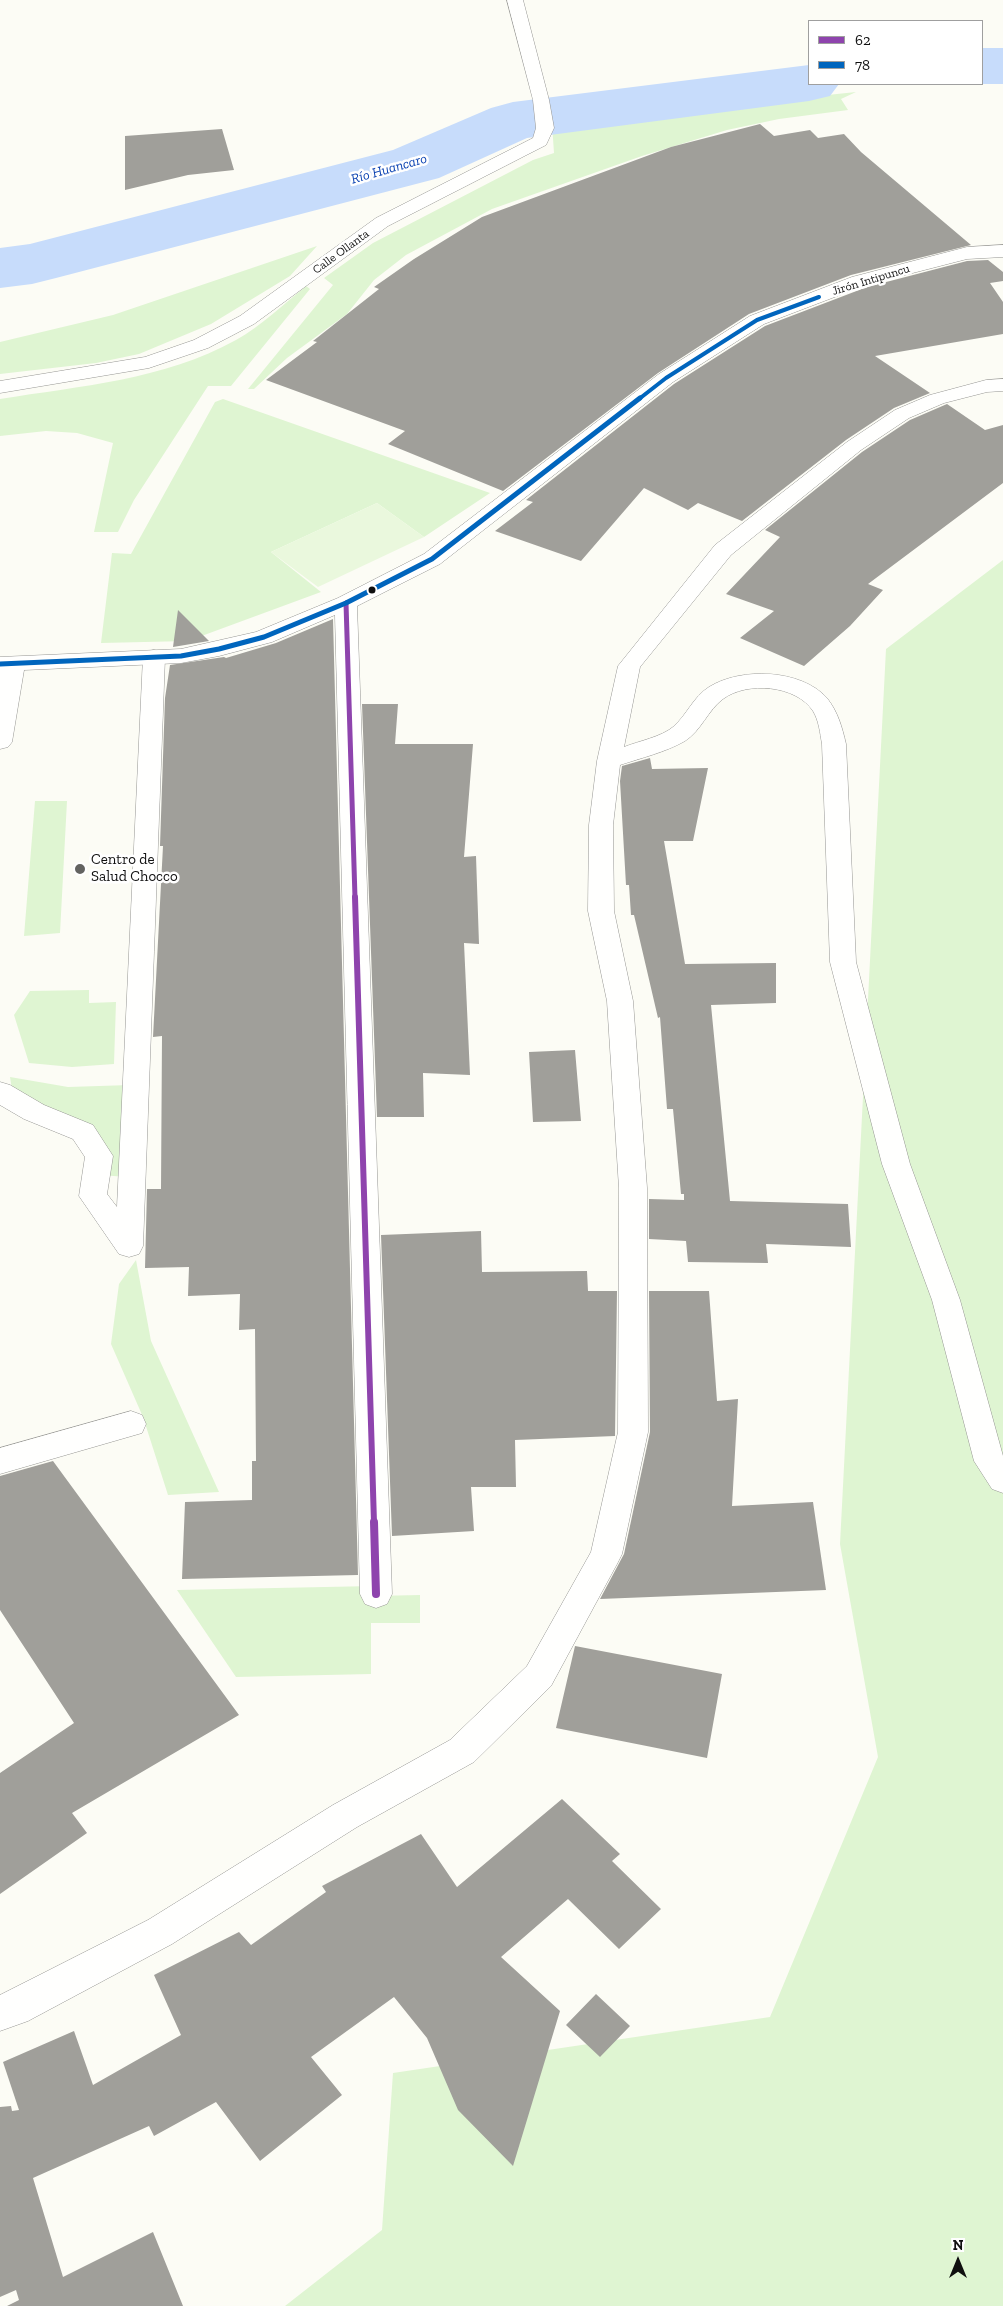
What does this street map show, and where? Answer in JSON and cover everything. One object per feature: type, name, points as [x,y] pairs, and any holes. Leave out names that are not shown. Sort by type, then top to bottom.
[{"type":"street","name":"Calle Ollanta","points":[[0,387],[150,362],[201,344],[247,320],[382,222],[540,140],[545,128],[541,100],[515,0]]},
{"type":"street","name":"Jirón Intipuncu","points":[[7,663],[181,656],[228,647],[264,637],[346,603],[432,559],[666,378],[757,320],[859,281],[967,253],[1003,251]]},
{"type":"street","points":[[0,2013],[16,2008],[160,1932],[345,1816],[462,1751],[539,1676],[606,1554],[634,1432],[633,1188],[620,1001],[601,911],[600,825],[609,760],[629,666],[724,550],[854,446],[902,414],[937,399],[986,386],[1003,384]]},
{"type":"street","points":[[346,603],[376,1594]]},
{"type":"street","points":[[0,1092],[34,1112],[83,1132],[100,1156],[93,1196],[129,1246],[154,657]]},
{"type":"street","points":[[0,742],[7,663]]},
{"type":"street","points":[[609,760],[676,736],[685,730],[718,691],[744,682],[778,683],[804,690],[821,706],[829,723],[834,744],[843,962],[896,1164],[946,1300],[989,1461],[1003,1480]]},
{"type":"street","points":[[0,1462],[131,1424]]},
{"type":"green space","points":[[856,92],[841,99],[848,110],[779,119],[727,130],[642,156],[492,209],[406,255],[374,280],[347,314],[287,358],[254,389],[248,389],[333,285],[324,278],[373,243],[533,160],[554,153],[552,124]]},
{"type":"green space","points":[[317,246],[290,276],[211,324],[139,354],[96,363],[0,374],[0,342],[113,315]]},
{"type":"green space","points":[[306,286],[310,289],[231,386],[208,386],[134,500],[118,532],[94,532],[113,443],[77,433],[46,431],[0,436],[0,399],[121,380],[180,364],[236,340],[263,322]]},
{"type":"green space","points":[[223,399],[490,493],[424,537],[377,503],[271,552],[321,592],[188,641],[101,643],[112,553],[131,554],[215,402]]},
{"type":"green space","points":[[377,503],[424,537],[318,587],[271,552]]},
{"type":"green space","points":[[1003,560],[1003,2306],[285,2306],[382,2230],[393,2073],[770,2017],[878,1757],[840,1544],[886,649]]},
{"type":"green space","points":[[35,801],[67,801],[60,933],[24,936]]},
{"type":"green space","points":[[89,990],[89,1003],[116,1002],[114,1064],[72,1067],[29,1063],[14,1015],[30,991]]},
{"type":"green space","points":[[10,1077],[68,1087],[130,1085],[127,1177],[100,1175],[103,1158],[13,1096]]},
{"type":"green space","points":[[136,1260],[151,1341],[219,1492],[168,1495],[143,1417],[111,1344],[119,1284]]},
{"type":"green space","points":[[374,1586],[374,1596],[420,1595],[420,1623],[371,1623],[371,1674],[236,1677],[177,1590]]},
{"type":"building","points":[[760,124],[774,136],[810,130],[818,138],[844,134],[861,152],[971,245],[851,275],[749,314],[658,373],[503,491],[388,444],[405,431],[266,380],[317,342],[313,341],[379,289],[374,287],[414,259],[482,217],[671,147]]},
{"type":"building","points":[[222,129],[234,170],[188,175],[125,190],[125,136]]},
{"type":"building","points":[[988,260],[1003,272],[1003,281],[990,283],[1003,302],[1003,334],[875,356],[930,393],[894,408],[846,440],[742,521],[698,503],[688,510],[644,488],[581,561],[495,531],[533,502],[526,500],[674,384],[765,326],[867,287],[967,261]]},
{"type":"building","points":[[947,404],[985,430],[1003,425],[1003,483],[868,584],[883,590],[850,626],[804,666],[740,638],[774,611],[726,594],[780,537],[765,530],[862,452],[910,420]]},
{"type":"building","points":[[178,610],[209,641],[173,647]]},
{"type":"building","points":[[333,619],[358,1575],[182,1579],[185,1502],[252,1500],[252,1461],[256,1461],[255,1329],[239,1330],[240,1294],[188,1296],[189,1267],[145,1268],[147,1189],[161,1189],[162,1036],[153,1037],[163,846],[160,846],[165,698],[170,665],[226,658],[276,643]]},
{"type":"building","points":[[362,704],[398,704],[395,744],[473,744],[464,857],[476,856],[479,944],[464,943],[470,1075],[423,1073],[424,1117],[377,1117]]},
{"type":"building","points":[[650,758],[652,769],[708,768],[693,841],[664,841],[685,964],[776,963],[776,1003],[711,1005],[730,1201],[848,1204],[851,1247],[766,1244],[768,1263],[688,1262],[686,1241],[649,1239],[649,1199],[684,1200],[684,1194],[681,1194],[673,1109],[667,1109],[660,1017],[658,1018],[634,915],[631,915],[629,885],[626,885],[620,781],[622,766]]},
{"type":"building","points":[[575,1050],[581,1121],[533,1122],[529,1052]]},
{"type":"building","points":[[481,1231],[482,1272],[587,1271],[588,1291],[617,1291],[615,1436],[515,1440],[516,1487],[471,1487],[474,1531],[392,1536],[381,1235]]},
{"type":"building","points":[[649,1291],[709,1291],[717,1401],[738,1399],[732,1506],[813,1502],[826,1590],[600,1599],[624,1554],[650,1432]]},
{"type":"building","points":[[53,1461],[239,1715],[72,1813],[87,1833],[0,1894],[0,1773],[74,1723],[0,1610],[0,1476]]},
{"type":"building","points":[[575,1646],[722,1674],[707,1758],[556,1728]]},
{"type":"building","points":[[562,1799],[620,1854],[612,1861],[661,1909],[619,1949],[568,1899],[501,1957],[560,2011],[513,2166],[458,2110],[427,2038],[394,1997],[311,2057],[342,2095],[260,2161],[216,2102],[154,2136],[149,2126],[33,2178],[63,2277],[153,2232],[183,2306],[7,2306],[19,2300],[16,2290],[0,2297],[0,2107],[11,2106],[12,2111],[19,2110],[3,2062],[74,2031],[93,2085],[181,2035],[154,1975],[239,1932],[251,1945],[326,1892],[322,1886],[421,1834],[457,1887]]},
{"type":"building","points":[[596,1994],[630,2026],[600,2057],[566,2025]]},
{"type":"waterway","name":"Río Huancaro","points":[[983,66],[1003,66]]},
{"type":"waterway","name":"Río Huancaro","points":[[0,268],[32,264],[416,164],[513,121],[808,83]]},
{"type":"transit line","name":"78","points":[[0,664],[181,656],[219,649],[264,637],[346,603],[432,559],[666,378],[757,320],[819,297]]},
{"type":"transit line","name":"62","points":[[346,603],[376,1594]]},
{"type":"place","name":"Centro de Salud Chocco","points":[[80,869]]}]
